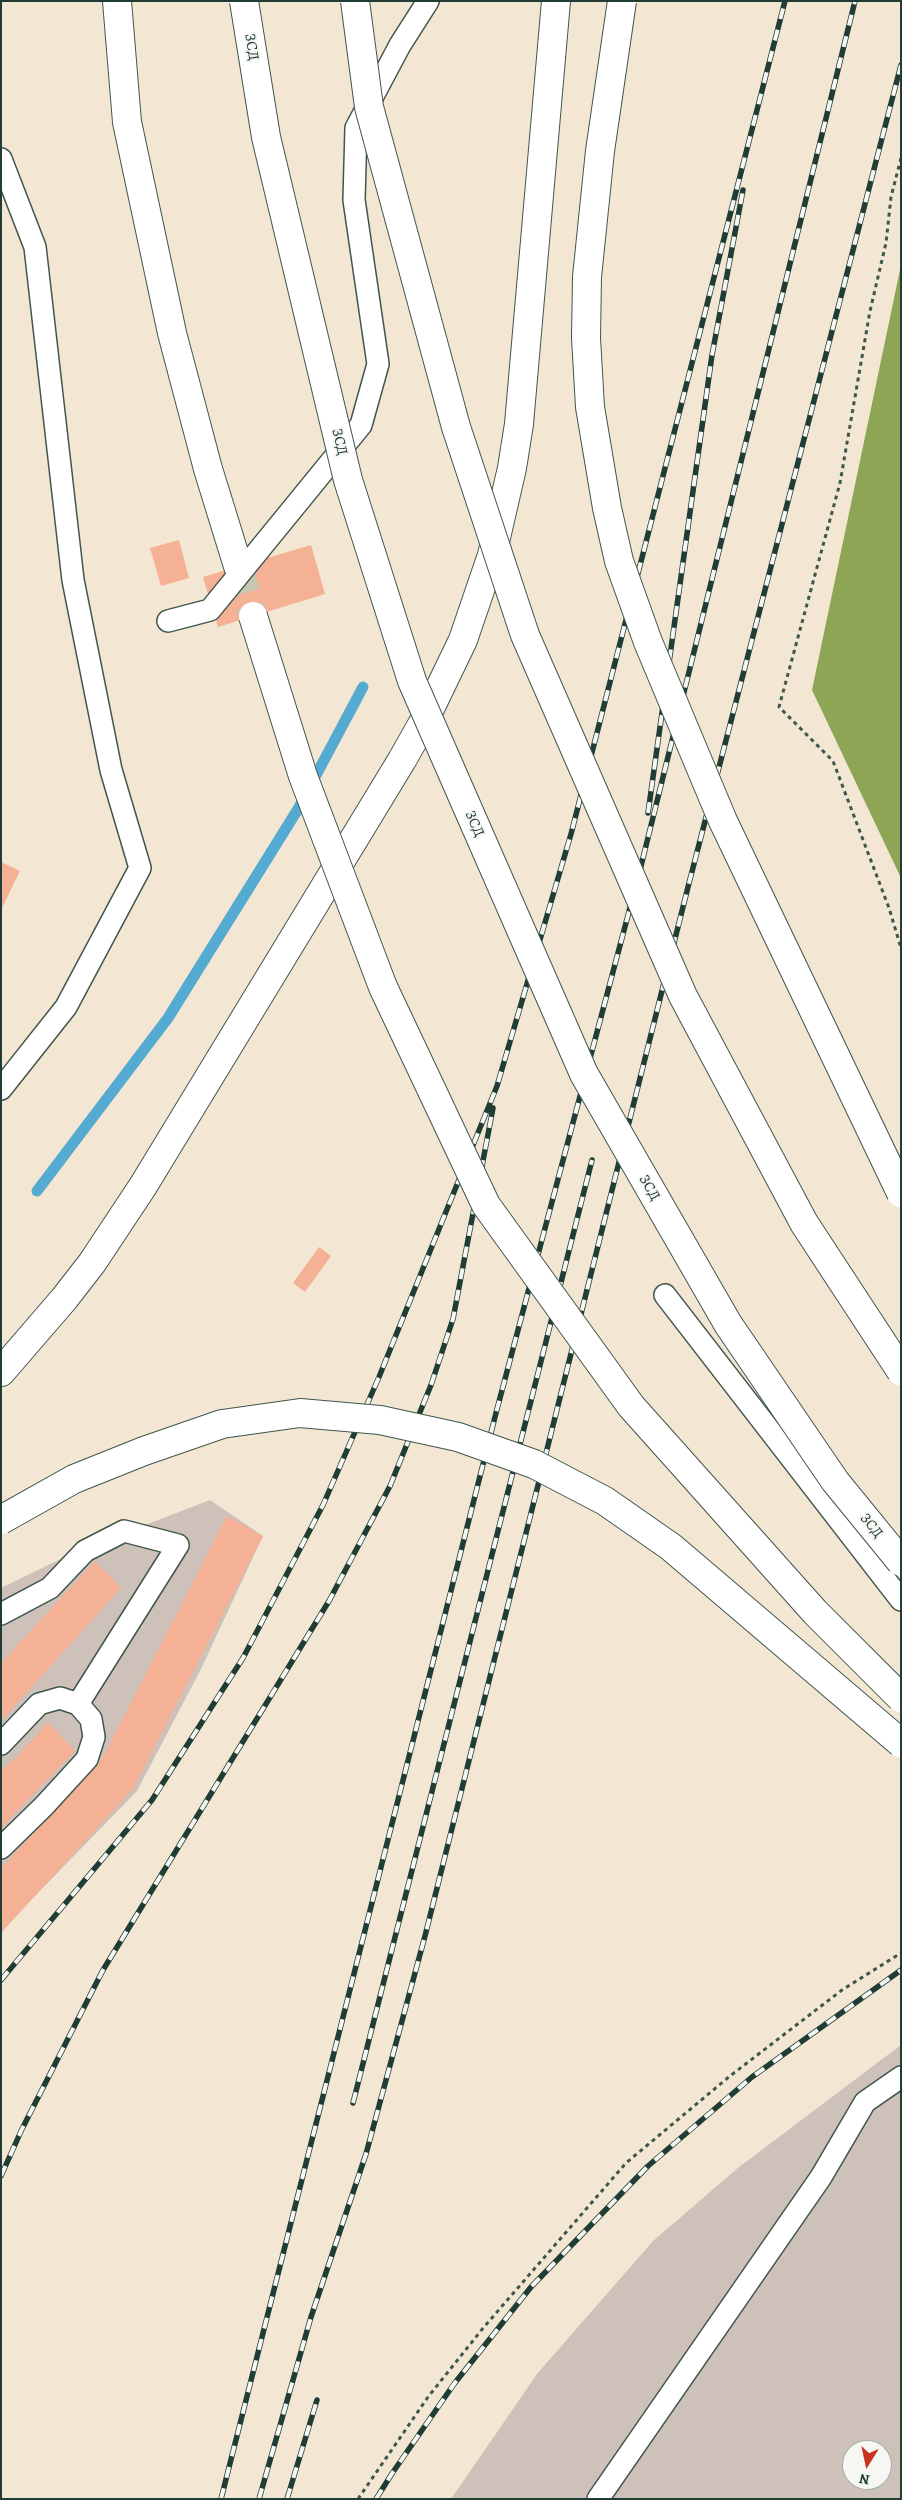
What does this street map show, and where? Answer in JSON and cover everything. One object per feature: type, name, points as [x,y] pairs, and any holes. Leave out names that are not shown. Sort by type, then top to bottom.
[{"type":"main road","points":[[117,1],[127,122],[162,285],[208,469],[238,566]]},
{"type":"main road","name":"ЗСД","points":[[244,1],[266,137],[348,480],[412,682],[584,1074],[728,1324],[835,1481],[901,1562]]},
{"type":"main road","points":[[355,1],[374,126],[456,426],[525,634],[683,996],[804,1223],[901,1371]]},
{"type":"main road","points":[[1,1372],[81,1277],[143,1186],[402,760],[424,721],[462,640],[492,555],[512,468],[519,424],[556,1]]},
{"type":"main road","points":[[622,1],[600,151],[587,277],[586,338],[590,407],[607,508],[619,561],[648,642],[723,821],[901,1193]]},
{"type":"main road","points":[[253,616],[303,776],[382,987],[486,1205],[631,1406],[815,1612],[901,1698]]},
{"type":"main road","points":[[1,1520],[74,1480],[144,1451],[222,1424],[300,1413],[380,1420],[458,1436],[534,1464],[605,1501],[671,1547],[901,1743]]},
{"type":"lane","points":[[168,621],[210,610],[361,425],[378,364],[354,200],[356,128],[400,45],[428,1]]},
{"type":"lane","points":[[1,159],[35,247],[73,580],[112,770],[140,868],[66,1007],[1,1089]]},
{"type":"lane","points":[[665,1296],[901,1600]]},
{"type":"lane","points":[[1,1614],[50,1588],[84,1551],[124,1531],[178,1545],[78,1704]]},
{"type":"lane","points":[[1,1744],[39,1704],[60,1698],[78,1704],[91,1719],[94,1737],[87,1758],[1,1848]]},
{"type":"lane","points":[[598,2499],[821,2177],[865,2102],[901,2077]]},
{"type":"path","points":[[901,158],[891,197],[886,243],[870,311],[840,483],[779,707],[833,762],[889,908],[901,948]]},
{"type":"path","points":[[358,2499],[434,2389],[491,2319],[626,2163],[730,2076],[834,1996],[901,1953]]},
{"type":"shaded area","points":[[210,1500],[263,1536],[201,1669],[137,1791],[1,1931],[1,1588],[75,1552]]},
{"type":"shaded area","points":[[901,2045],[901,2499],[451,2499],[537,2374],[653,2241],[739,2167]]},
{"type":"green space","points":[[901,265],[901,878],[812,690]]},
{"type":"building","points":[[179,540],[189,578],[161,586],[150,548]]},
{"type":"building","points":[[311,545],[325,594],[218,627],[203,577]]},
{"type":"building","points":[[1,862],[20,871],[1,910]]},
{"type":"building","points":[[319,1247],[331,1256],[305,1292],[293,1283]]},
{"type":"building","points":[[227,1516],[263,1536],[133,1789],[1,1933],[1,1868],[102,1759]]},
{"type":"building","points":[[95,1561],[121,1588],[1,1721],[1,1663]]},
{"type":"building","points":[[48,1722],[75,1751],[1,1828],[1,1770],[16,1758]]},
{"type":"waterway","points":[[37,1191],[168,1018],[298,809],[363,687]]},
{"type":"tunnel","points":[[238,566],[253,616]]},
{"type":"railway","points":[[1,1980],[152,1800],[243,1658],[323,1505],[379,1377],[497,1086],[571,834],[785,1]]},
{"type":"railway","points":[[221,2499],[496,1413],[640,870],[855,1]]},
{"type":"railway","points":[[259,2499],[311,2317],[366,2154],[425,1936],[688,887],[901,65]]},
{"type":"railway","points":[[648,813],[712,355],[743,190]]},
{"type":"railway","points":[[1,2176],[22,2129],[103,1970],[329,1601],[390,1486],[431,1385],[453,1319],[493,1108]]},
{"type":"railway","points":[[353,2103],[592,1160]]},
{"type":"railway","points":[[376,2499],[454,2384],[531,2287],[648,2166],[752,2077],[901,1970]]},
{"type":"railway","points":[[287,2499],[317,2400]]}]
